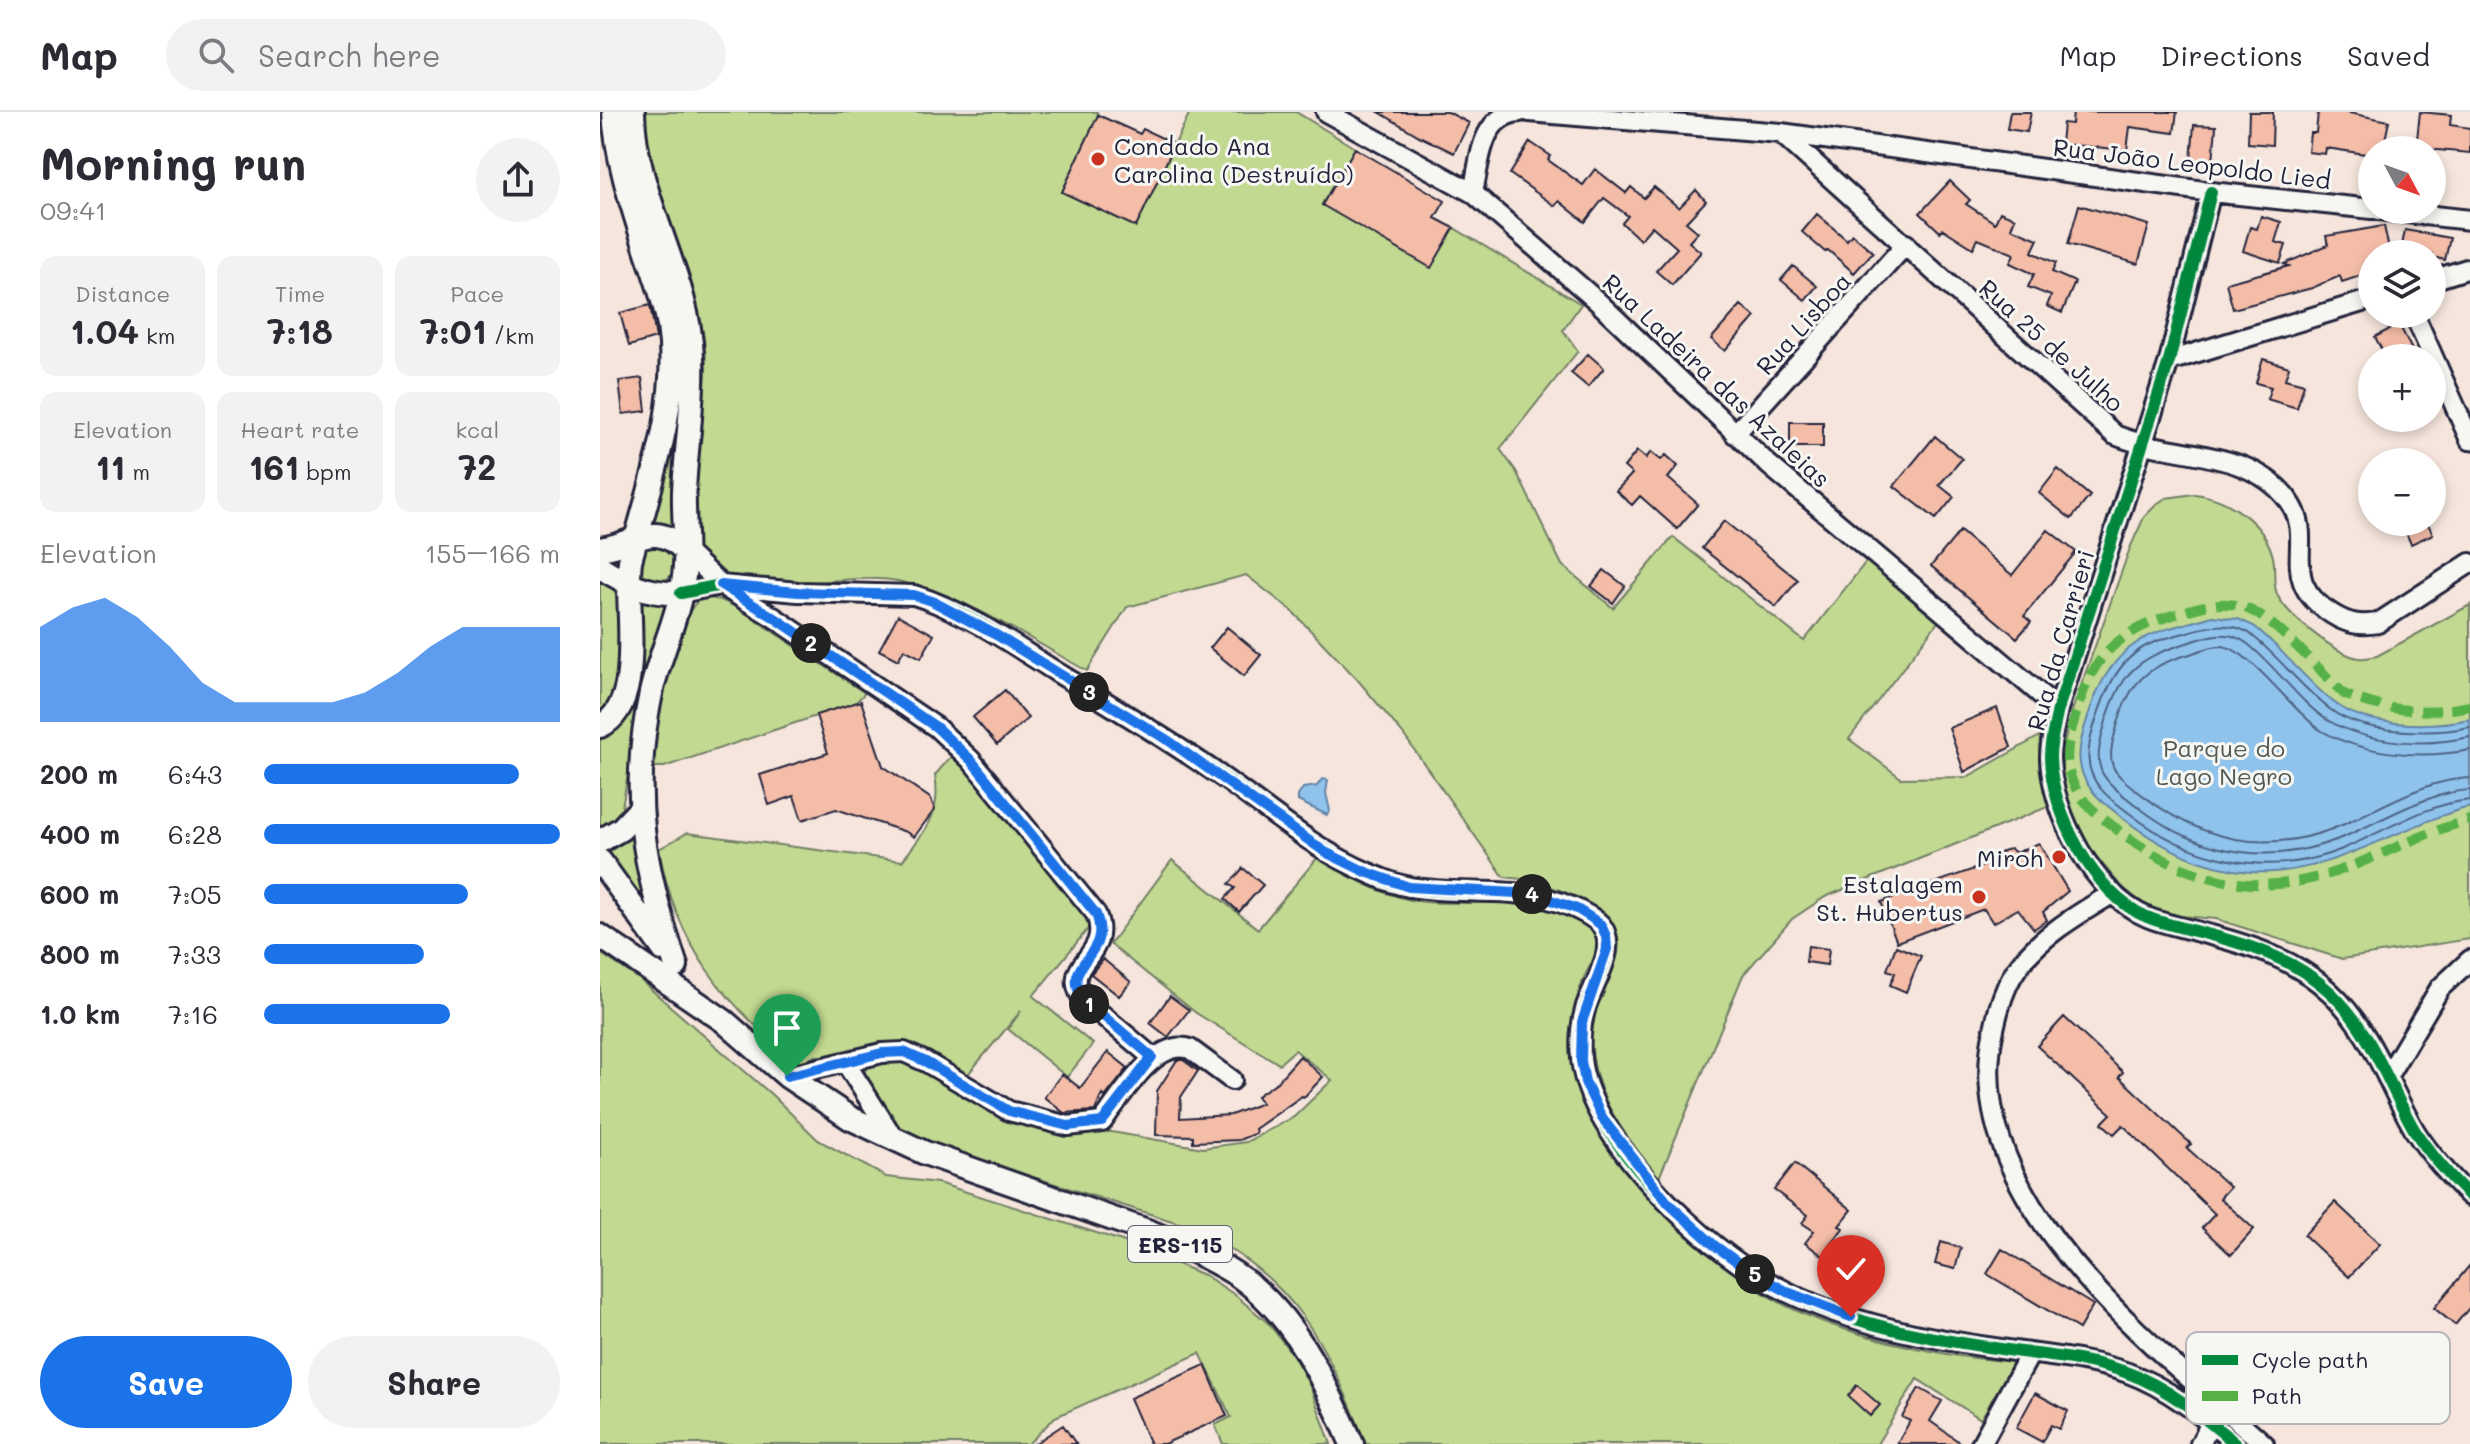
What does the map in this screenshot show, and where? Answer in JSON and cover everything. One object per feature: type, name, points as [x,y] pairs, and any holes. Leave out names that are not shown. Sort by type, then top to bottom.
[{"type":"main road","points":[[600,726],[616,715],[628,682],[627,583],[668,411],[671,369],[669,327],[616,145],[614,112]]},
{"type":"main road","points":[[633,112],[640,169],[687,314],[692,355],[693,391],[684,491],[685,572],[651,693],[642,761],[640,809],[645,858],[655,903],[676,966]]},
{"type":"main road","points":[[600,549],[615,547],[651,533],[668,536],[684,550]]},
{"type":"main road","points":[[600,567],[649,592],[681,593]]},
{"type":"main road","points":[[600,841],[621,829],[640,809]]},
{"type":"main road","name":"ERS-115","points":[[600,861],[676,966],[724,1021]]},
{"type":"main road","name":"ERS-115","points":[[600,936],[724,1021],[787,1076],[850,1118],[895,1140],[997,1180],[1186,1246],[1236,1274],[1282,1317],[1295,1334],[1320,1376],[1352,1444]]},
{"type":"street","name":"Rua Ladeira das Azaleias","points":[[1326,112],[1473,193],[1597,301],[1735,434],[2058,709]]},
{"type":"street","points":[[1473,193],[1485,138],[1492,124],[1506,113],[1520,112]]},
{"type":"street","name":"Rua João Leopoldo Lied","points":[[1529,112],[1781,133],[2211,192],[2358,208]]},
{"type":"street","name":"Rua 25 de Julho","points":[[1781,133],[2115,435],[2231,464],[2249,470],[2272,484],[2288,499],[2297,516],[2299,574],[2307,592],[2323,608],[2351,624],[2378,623],[2470,563]]},
{"type":"street","name":"Rua da Carrieri","points":[[2211,192],[2169,361],[2058,709],[2050,758],[2056,798],[2079,848],[2113,893],[2128,906],[2149,918],[2262,950],[2308,975],[2329,991],[2353,1015],[2376,1050],[2417,1134],[2470,1196]]},
{"type":"street","points":[[2446,217],[2470,220]]},
{"type":"street","name":"Rua Lisboa","points":[[1735,434],[1906,244]]},
{"type":"street","points":[[2446,276],[2470,268]]},
{"type":"street","points":[[2169,361],[2358,303]]},
{"type":"street","points":[[2420,328],[2470,440]]},
{"type":"street","points":[[684,550],[721,585],[936,727],[971,760],[1096,914],[1102,929],[1098,944],[1078,971],[1076,987],[1082,998],[1152,1057]]},
{"type":"street","points":[[681,593],[721,585],[798,592],[900,594],[932,601],[998,636],[1156,733],[1325,852],[1366,872],[1409,887],[1534,894],[1577,909],[1601,925],[1606,936],[1604,962],[1582,1022],[1581,1061],[1585,1082],[1602,1118],[1668,1203],[1735,1261],[1808,1301],[1851,1317],[1943,1341],[2090,1361],[2132,1374],[2186,1406]]},
{"type":"street","points":[[2113,893],[2047,936],[2021,962],[2011,978],[2000,1007],[1989,1056],[1991,1093],[2012,1170],[2030,1204],[2069,1260],[2186,1376]]},
{"type":"street","points":[[2387,1077],[2411,1032],[2440,988],[2470,960]]},
{"type":"street","points":[[787,1076],[882,1053],[904,1052],[1009,1111],[1068,1126],[1102,1122],[1152,1057],[1182,1046],[1232,1080]]},
{"type":"street","points":[[845,1062],[895,1140]]},
{"type":"street","points":[[1981,1444],[2030,1354]]},
{"type":"street","points":[[2200,1444],[2210,1424]]},
{"type":"street","points":[[2212,1424],[2236,1444]]},
{"type":"street","points":[[2241,1424],[2264,1444]]},
{"type":"green space","points":[[644,112],[1097,112],[1062,192],[1136,227],[1190,112],[1296,112],[1355,148],[1322,205],[1454,228],[1581,304],[1563,330],[1578,351],[1500,449],[1516,471],[1562,565],[1613,608],[1673,537],[1804,641],[1869,558],[1941,618],[1849,739],[1901,778],[1967,777],[2040,736],[2039,763],[2050,806],[1825,897],[1792,919],[1743,975],[1659,1178],[1615,1118],[1595,1068],[1592,1049],[1594,1019],[1618,951],[1613,926],[1602,913],[1576,897],[1536,882],[1504,877],[1403,734],[1357,679],[1291,610],[1246,575],[1127,607],[1087,671],[998,620],[927,589],[879,579],[780,584],[755,582],[733,577],[705,561],[691,534],[696,452],[706,375],[704,341],[689,275],[657,179]]},
{"type":"green space","points":[[684,375],[674,528],[667,524],[648,524]]},
{"type":"green space","name":"Parque do Lago Negro","points":[[2194,494],[2219,500],[2253,523],[2269,545],[2277,594],[2282,602],[2313,632],[2349,655],[2361,658],[2377,656],[2470,605],[2470,939],[2342,959],[2216,919],[2181,916],[2158,910],[2144,905],[2119,884],[2076,832],[2061,789],[2063,747],[2073,708],[2144,517],[2166,498]]},
{"type":"green space","points":[[657,546],[670,551],[675,564],[670,577],[657,582],[644,577],[639,564],[644,551]]},
{"type":"green space","points":[[600,576],[609,582],[619,599],[617,685],[613,698],[600,712]]},
{"type":"green space","points":[[703,597],[736,607],[865,693],[855,703],[664,767],[651,767],[666,675],[682,626],[692,608]]},
{"type":"green space","points":[[640,598],[649,602],[668,602],[641,700],[621,813],[600,830],[600,740],[616,727],[635,695],[641,657]]},
{"type":"green space","points":[[954,753],[1092,917],[1092,924],[1033,996],[1093,1044],[1067,1077],[1008,1029],[1021,1011],[964,1079],[924,1054],[815,1056],[800,1064],[749,1019],[708,971],[678,915],[659,849],[687,833],[902,861],[930,822],[936,801],[935,775]]},
{"type":"green space","points":[[631,834],[650,915],[608,853]]},
{"type":"green space","points":[[1318,857],[1362,883],[1398,897],[1432,902],[1502,902],[1548,906],[1569,913],[1587,925],[1596,937],[1597,950],[1575,1005],[1570,1041],[1571,1065],[1585,1105],[1630,1173],[1679,1226],[1716,1259],[1754,1287],[1796,1311],[1894,1343],[1951,1355],[2014,1362],[1981,1419],[1917,1379],[1877,1444],[1366,1444],[1320,1343],[1280,1290],[1255,1267],[1224,1245],[1188,1226],[941,1148],[898,1127],[871,1091],[864,1074],[868,1064],[902,1057],[1068,1133],[1106,1131],[1203,1148],[1246,1142],[1294,1117],[1332,1080],[1295,1050],[1279,1064],[1196,1013],[1110,944],[1172,860],[1258,929]]},
{"type":"green space","points":[[600,953],[639,979],[772,1095],[818,1140],[886,1177],[938,1183],[1122,1241],[1206,1276],[1235,1295],[1268,1323],[1293,1355],[1309,1384],[1331,1444],[1223,1444],[1215,1425],[1231,1417],[1200,1353],[1055,1417],[1028,1444],[600,1444]]},
{"type":"water","points":[[2212,616],[2238,619],[2254,626],[2325,695],[2350,712],[2401,724],[2470,719],[2470,807],[2335,859],[2280,871],[2251,872],[2214,866],[2164,846],[2134,826],[2096,795],[2081,769],[2081,740],[2094,700],[2114,663],[2129,648],[2146,637]]},
{"type":"water","points":[[1322,779],[1328,780],[1326,793],[1330,811],[1327,815],[1298,801],[1303,788],[1317,786]]},
{"type":"building","points":[[1379,112],[1448,112],[1469,123],[1454,153]]},
{"type":"building","points":[[2010,112],[2031,112],[2027,132],[2007,129]]},
{"type":"building","points":[[2073,112],[2177,112],[2174,133],[2130,127],[2127,150],[2061,144],[2063,123],[2072,124]]},
{"type":"building","points":[[2249,112],[2273,112],[2272,145],[2248,143]]},
{"type":"building","points":[[2318,112],[2344,112],[2389,121],[2386,136],[2358,136],[2358,153],[2326,148],[2325,154],[2308,152],[2310,133],[2316,133]]},
{"type":"building","points":[[2420,112],[2451,115],[2450,125],[2470,128],[2470,153],[2446,151],[2446,136],[2417,136]]},
{"type":"building","name":"Condado Ana Carolina (Destruído)","points":[[1098,115],[1140,134],[1143,129],[1175,144],[1136,227],[1062,192]]},
{"type":"building","points":[[2194,125],[2216,126],[2213,162],[2191,160]]},
{"type":"building","points":[[1530,142],[1551,156],[1548,160],[1583,185],[1595,169],[1626,193],[1631,187],[1644,198],[1654,187],[1679,208],[1696,190],[1706,201],[1686,222],[1698,232],[1689,242],[1701,252],[1672,285],[1656,271],[1677,248],[1652,226],[1640,240],[1622,223],[1628,216],[1604,198],[1585,222],[1559,201],[1555,206],[1510,174]]},
{"type":"building","points":[[1355,148],[1445,201],[1435,218],[1454,228],[1431,268],[1322,205]]},
{"type":"building","points":[[1950,181],[1970,200],[1966,204],[1995,223],[2000,212],[2015,218],[2011,228],[2038,239],[2032,252],[2056,263],[2052,272],[2075,282],[2062,313],[2047,306],[2051,296],[2028,287],[2034,274],[2010,263],[2014,254],[1978,239],[1973,248],[1943,229],[1940,232],[1920,213]]},
{"type":"building","points":[[2079,205],[2149,225],[2138,264],[2068,244]]},
{"type":"building","points":[[1817,214],[1847,240],[1852,234],[1873,252],[1854,273],[1802,232]]},
{"type":"building","points":[[2261,216],[2281,222],[2275,242],[2286,245],[2280,263],[2243,251],[2250,227],[2257,229]]},
{"type":"building","points":[[2384,226],[2387,240],[2358,240],[2358,277],[2342,282],[2340,276],[2312,288],[2233,309],[2226,283],[2289,266],[2284,264],[2328,245],[2326,236]]},
{"type":"building","points":[[2405,230],[2450,238],[2446,256],[2446,240],[2403,240]]},
{"type":"building","points":[[1793,266],[1817,286],[1805,300],[1781,280]]},
{"type":"building","points":[[650,305],[656,338],[629,346],[620,313]]},
{"type":"building","points":[[1741,305],[1755,317],[1725,351],[1711,339]]},
{"type":"building","points":[[2392,328],[2401,328],[2409,344],[2379,344],[2375,337]]},
{"type":"building","points":[[1588,354],[1604,368],[1588,387],[1571,373]]},
{"type":"building","points":[[2263,359],[2289,367],[2285,379],[2304,384],[2297,408],[2267,399],[2271,387],[2256,383]]},
{"type":"building","points":[[642,378],[646,411],[623,414],[619,381]]},
{"type":"building","points":[[1790,422],[1823,422],[1823,447],[1790,447]]},
{"type":"building","points":[[1935,436],[1962,459],[1939,485],[1954,497],[1936,519],[1894,486]]},
{"type":"building","points":[[1637,451],[1646,458],[1651,452],[1661,460],[1666,455],[1678,466],[1668,478],[1698,504],[1677,529],[1640,496],[1632,505],[1616,491],[1632,474],[1624,467]]},
{"type":"building","points":[[2058,469],[2090,496],[2071,519],[2039,493]]},
{"type":"building","points":[[1724,521],[1798,580],[1776,607],[1702,548]]},
{"type":"building","points":[[2048,530],[2076,552],[2024,616],[2031,622],[2017,638],[1931,566],[1960,531],[2012,575]]},
{"type":"building","points":[[2407,536],[2429,536],[2411,544]]},
{"type":"building","points":[[1604,570],[1625,586],[1613,603],[1591,586]]},
{"type":"building","points":[[898,615],[934,635],[921,658],[904,649],[898,660],[879,650]]},
{"type":"building","points":[[1227,627],[1261,655],[1244,676],[1210,648]]},
{"type":"building","points":[[1005,690],[1028,718],[997,745],[973,717]]},
{"type":"building","points":[[861,701],[883,766],[930,798],[935,809],[914,837],[836,809],[802,820],[794,796],[769,805],[760,775],[828,753],[816,715]]},
{"type":"building","points":[[1997,708],[2011,747],[1964,772],[1949,728]]},
{"type":"building","name":"Estalagem St. Hubertus","points":[[2039,843],[2068,891],[2043,912],[2047,920],[2034,929],[2018,909],[1993,923],[1984,909],[1897,942],[1881,902],[1994,862],[1998,854],[2005,850],[2011,849],[2016,853]]},
{"type":"building","points":[[1243,868],[1263,885],[1239,912],[1225,899],[1235,888],[1229,884]]},
{"type":"building","points":[[1808,946],[1829,949],[1827,965],[1806,962]]},
{"type":"building","points":[[1896,946],[1921,956],[1906,992],[1890,985],[1895,973],[1887,970]]},
{"type":"building","points":[[1103,959],[1131,982],[1119,996],[1091,974]]},
{"type":"building","points":[[1170,996],[1189,1010],[1168,1037],[1150,1023]]},
{"type":"building","points":[[2064,1017],[2123,1072],[2119,1077],[2191,1144],[2187,1148],[2230,1187],[2220,1198],[2254,1229],[2231,1255],[2202,1228],[2215,1214],[2123,1125],[2114,1134],[2102,1123],[2111,1114],[2037,1046]]},
{"type":"building","points":[[1108,1052],[1128,1068],[1105,1097],[1102,1094],[1095,1111],[1064,1113],[1044,1097],[1062,1074],[1080,1088]]},
{"type":"building","points":[[1300,1056],[1323,1077],[1304,1097],[1255,1129],[1256,1133],[1239,1140],[1193,1142],[1193,1136],[1156,1135],[1157,1091],[1177,1060],[1183,1060],[1198,1071],[1181,1097],[1180,1118],[1231,1115],[1262,1103],[1257,1096],[1277,1082]]},
{"type":"building","points":[[1795,1163],[1852,1210],[1839,1226],[1843,1228],[1823,1256],[1805,1243],[1814,1231],[1802,1223],[1808,1215],[1774,1190]]},
{"type":"building","points":[[2335,1202],[2380,1244],[2349,1277],[2304,1235]]},
{"type":"building","points":[[1941,1242],[1961,1248],[1955,1269],[1935,1264]]},
{"type":"building","points":[[2002,1249],[2093,1305],[2079,1329],[1987,1274]]},
{"type":"building","points":[[2470,1265],[2470,1307],[2455,1325],[2434,1308]]},
{"type":"building","points":[[1205,1365],[1227,1416],[1164,1444],[1150,1444],[1130,1398]]},
{"type":"building","points":[[1857,1385],[1880,1405],[1870,1416],[1848,1396]]},
{"type":"building","points":[[1919,1388],[1942,1401],[1930,1421],[1962,1444],[1897,1444],[1910,1421],[1902,1417]]},
{"type":"building","points":[[2035,1393],[2068,1411],[2059,1429],[2051,1425],[2042,1442],[2016,1428]]},
{"type":"building","points":[[1063,1425],[1076,1444],[1034,1444]]},
{"type":"marked path","points":[[2470,706],[2406,710],[2344,694],[2269,622],[2243,607],[2216,604],[2156,621],[2114,645],[2094,669],[2087,684],[2067,754],[2069,772],[2076,789],[2087,804],[2107,821],[2150,852],[2170,862],[2189,871],[2231,882],[2276,884],[2326,875],[2470,820]]},
{"type":"cycle path","points":[[2211,192],[2169,361],[2058,709],[2050,757],[2052,779],[2067,826],[2079,849],[2093,871],[2128,906],[2147,917],[2269,954],[2301,970],[2330,992],[2345,1007],[2368,1040],[2420,1139],[2470,1196]]},
{"type":"cycle path","points":[[681,593],[721,585],[798,592],[914,595],[988,629],[1142,724],[1312,842],[1349,864],[1405,886],[1531,895],[1587,914],[1601,925],[1607,944],[1603,966],[1586,1006],[1582,1025],[1581,1058],[1588,1088],[1602,1119],[1623,1150],[1647,1180],[1702,1235],[1755,1274],[1783,1290],[1843,1315],[1937,1339],[2113,1368],[2143,1379],[2186,1405]]},
{"type":"cycle path","points":[[2211,1424],[2236,1444]]},
{"type":"place","name":"Condado Ana Carolina (Destruído)","points":[[1098,159]]},
{"type":"place","name":"Miroh","points":[[2059,857]]},
{"type":"place","name":"Estalagem St. Hubertus","points":[[1979,897]]},
{"type":"route","points":[[787,1076],[882,1053],[904,1052],[1009,1111],[1068,1126],[1102,1122],[1152,1057],[1082,998],[1076,987],[1078,971],[1098,944],[1102,929],[1096,914],[971,760],[936,727],[721,585],[798,592],[914,595],[954,611],[998,636],[1169,741],[1325,852],[1366,872],[1409,887],[1534,894],[1577,909],[1601,925],[1607,949],[1586,1006],[1580,1040],[1585,1082],[1602,1118],[1643,1175],[1714,1245],[1754,1274],[1790,1293],[1851,1317]]}]
